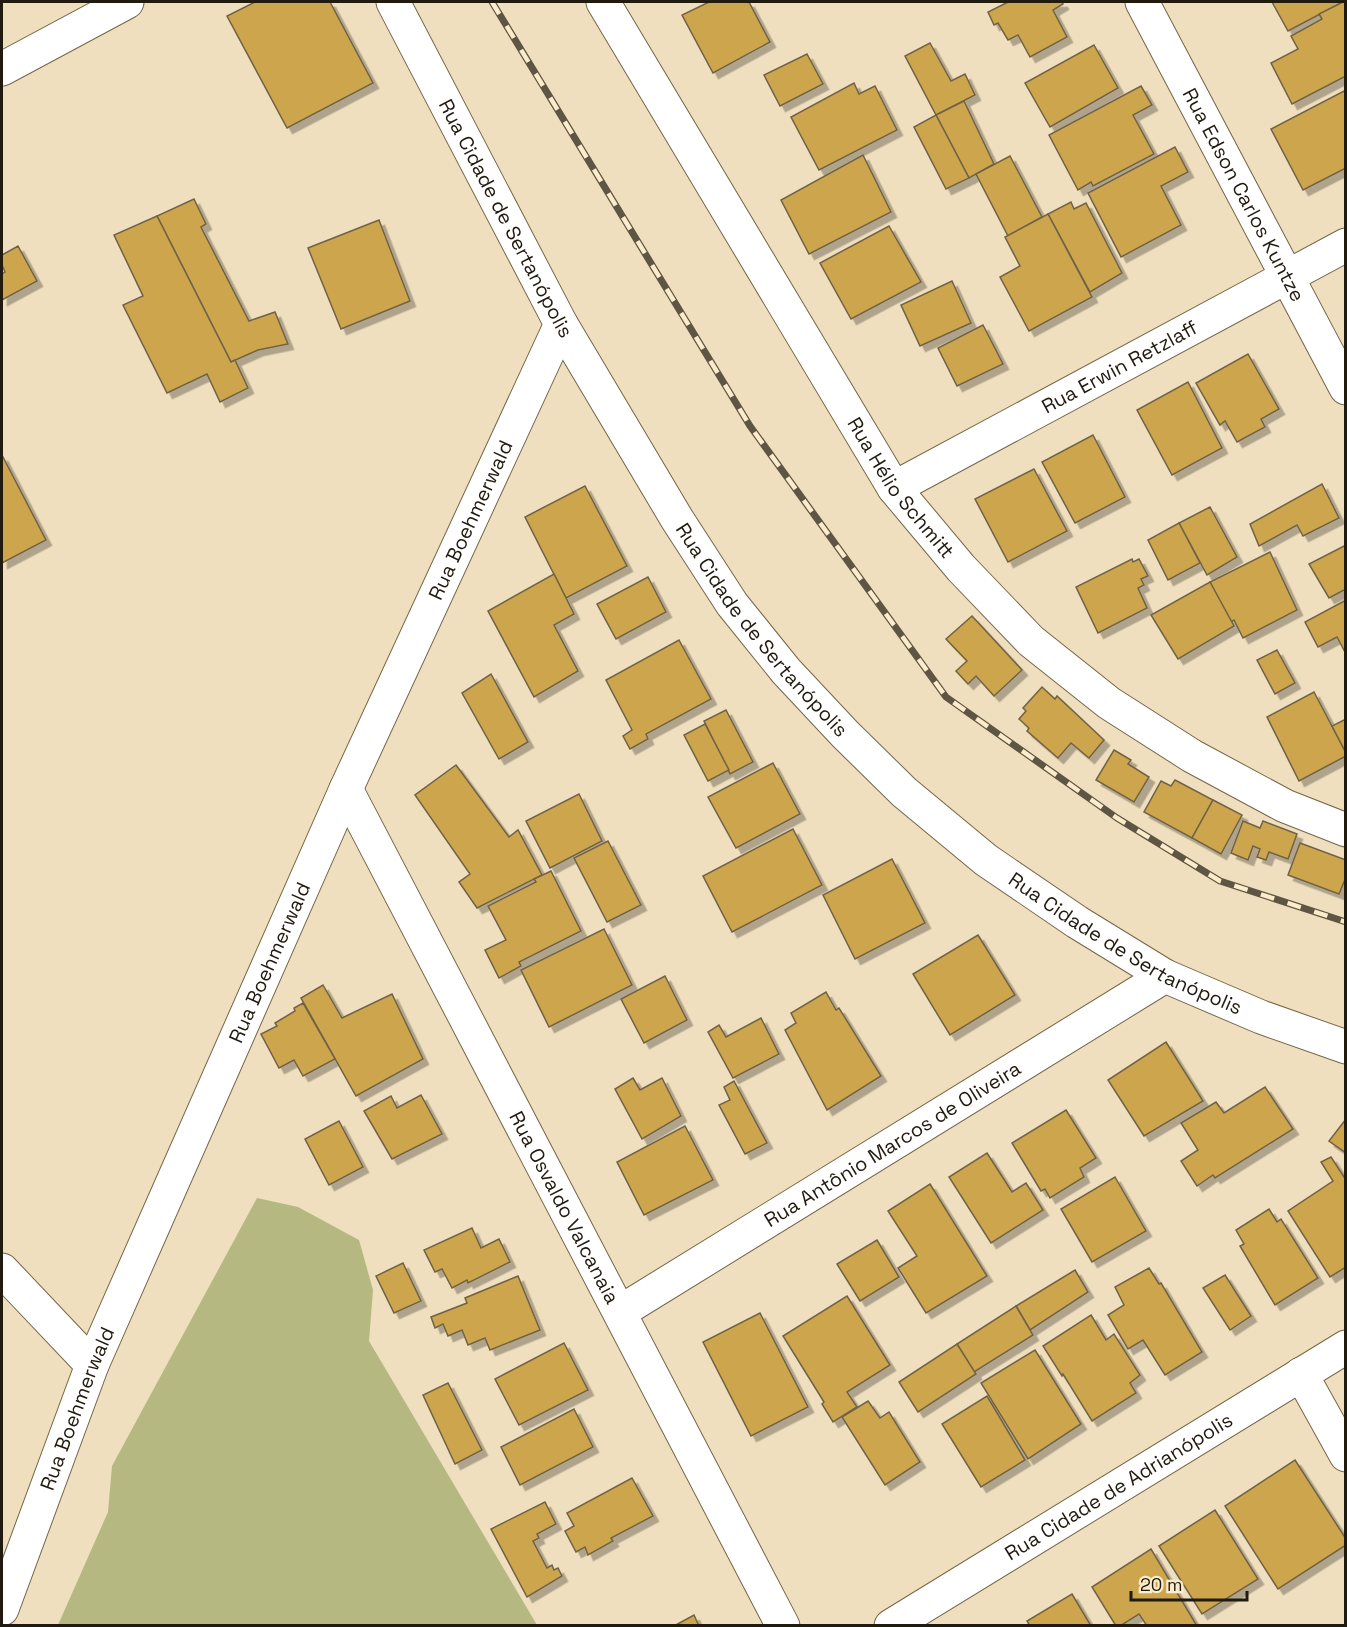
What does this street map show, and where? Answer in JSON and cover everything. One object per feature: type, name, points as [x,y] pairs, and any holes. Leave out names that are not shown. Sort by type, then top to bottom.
[{"type":"street","points":[[2,69],[127,2]]},
{"type":"street","name":"Rua Cidade de Sertanópolis","points":[[393,2],[561,324],[677,519],[732,604],[786,671],[904,792],[986,860],[1077,922],[1165,976],[1261,1017],[1346,1047]]},
{"type":"street","name":"Rua Hélio Schmitt","points":[[603,2],[894,488],[961,568],[1031,641],[1109,703],[1192,756],[1284,806],[1346,830]]},
{"type":"street","name":"Rua Edson Carlos Kuntze","points":[[1142,2],[1346,388]]},
{"type":"street","name":"Rua Erwin Retzlaff","points":[[894,488],[1346,245]]},
{"type":"street","name":"Rua Boehmerwald","points":[[2,1609],[92,1365],[346,789],[561,324]]},
{"type":"street","name":"Rua Osvaldo Valcanaia","points":[[346,789],[783,1626]]},
{"type":"street","name":"Rua Antônio Marcos de Oliveira","points":[[620,1312],[1165,976]]},
{"type":"street","points":[[2,1270],[92,1365]]},
{"type":"street","name":"Rua Cidade de Adrianópolis","points":[[891,1626],[1346,1347]]},
{"type":"street","points":[[1301,1374],[1346,1455]]},
{"type":"green space","points":[[257,1198],[298,1207],[359,1240],[373,1290],[369,1341],[537,1625],[58,1625],[108,1512],[112,1466]]},
{"type":"building","points":[[255,2],[330,2],[373,83],[287,128],[227,16]]},
{"type":"building","points":[[709,2],[749,2],[770,42],[713,73],[682,15]]},
{"type":"building","points":[[1008,2],[1062,2],[1063,4],[1053,10],[1067,37],[1030,57],[1018,35],[1008,40],[998,23],[994,25],[988,12]]},
{"type":"building","points":[[1272,2],[1343,2],[1288,31]]},
{"type":"building","points":[[1346,2],[1346,76],[1292,104],[1271,63],[1298,49],[1291,36],[1322,19],[1319,14]]},
{"type":"building","points":[[930,43],[951,81],[965,74],[975,95],[936,115],[905,56]]},
{"type":"building","points":[[1094,45],[1118,88],[1050,127],[1025,83]]},
{"type":"building","points":[[807,54],[823,84],[780,106],[764,75]]},
{"type":"building","points":[[854,83],[859,94],[875,86],[897,130],[819,170],[791,117]]},
{"type":"building","points":[[1141,86],[1152,105],[1133,115],[1154,154],[1093,186],[1091,182],[1078,190],[1049,135]]},
{"type":"building","points":[[1344,91],[1346,95],[1346,168],[1303,190],[1271,129]]},
{"type":"building","points":[[964,101],[994,164],[969,178],[936,115]]},
{"type":"building","points":[[936,115],[969,178],[946,189],[914,127]]},
{"type":"building","points":[[1175,147],[1188,172],[1161,186],[1181,225],[1121,257],[1088,193]]},
{"type":"building","points":[[863,155],[891,212],[809,254],[781,200]]},
{"type":"building","points":[[1010,156],[1042,217],[1008,236],[976,174]]},
{"type":"building","points":[[194,199],[206,224],[201,227],[249,321],[275,312],[288,344],[258,350],[231,362],[157,216]]},
{"type":"building","points":[[1071,202],[1074,209],[1086,203],[1122,273],[1090,292],[1048,214]]},
{"type":"building","points":[[1048,214],[1092,297],[1029,331],[1000,277],[1020,266],[1005,237]]},
{"type":"building","points":[[157,216],[231,362],[235,360],[248,388],[220,402],[207,374],[167,393],[123,305],[143,296],[114,235]]},
{"type":"building","points":[[379,220],[410,301],[341,329],[308,248]]},
{"type":"building","points":[[889,226],[921,282],[851,319],[820,263]]},
{"type":"building","points":[[18,246],[37,281],[2,300],[2,274],[5,272],[2,255]]},
{"type":"building","points":[[952,281],[971,323],[920,346],[901,305]]},
{"type":"building","points":[[983,325],[1003,364],[957,386],[938,348]]},
{"type":"building","points":[[1248,354],[1279,409],[1261,419],[1265,427],[1237,442],[1225,421],[1220,425],[1196,383]]},
{"type":"building","points":[[1188,382],[1222,448],[1172,475],[1137,410]]},
{"type":"building","points":[[1093,435],[1125,497],[1075,523],[1042,462]]},
{"type":"building","points":[[2,455],[46,540],[2,563]]},
{"type":"building","points":[[1034,469],[1067,531],[1008,562],[975,499]]},
{"type":"building","points":[[1322,484],[1339,518],[1303,536],[1297,525],[1259,546],[1250,524]]},
{"type":"building","points":[[585,486],[627,566],[566,598],[525,517]]},
{"type":"building","points":[[1210,507],[1237,557],[1207,575],[1179,523]]},
{"type":"building","points":[[1179,523],[1200,563],[1168,580],[1148,540]]},
{"type":"building","points":[[1346,545],[1346,589],[1329,598],[1309,564]]},
{"type":"building","points":[[1270,552],[1297,610],[1243,638],[1234,620],[1231,622],[1210,582]]},
{"type":"building","points":[[1132,559],[1133,562],[1139,559],[1148,576],[1141,579],[1144,585],[1138,588],[1147,608],[1098,633],[1076,587]]},
{"type":"building","points":[[554,574],[574,614],[554,625],[578,671],[534,697],[488,611]]},
{"type":"building","points":[[648,577],[666,612],[616,639],[597,604]]},
{"type":"building","points":[[1210,582],[1234,626],[1178,659],[1151,615]]},
{"type":"building","points":[[1346,600],[1346,654],[1337,637],[1318,647],[1305,622]]},
{"type":"building","points":[[972,616],[1022,670],[994,696],[976,676],[968,684],[956,671],[967,661],[946,639]]},
{"type":"building","points":[[679,640],[711,699],[646,734],[648,739],[630,749],[623,736],[632,730],[606,680]]},
{"type":"building","points":[[1277,650],[1295,683],[1275,694],[1257,660]]},
{"type":"building","points":[[491,674],[528,742],[499,759],[462,693]]},
{"type":"building","points":[[1042,687],[1055,699],[1057,696],[1104,740],[1089,758],[1071,743],[1058,758],[1027,731],[1029,728],[1019,719],[1026,711],[1023,708]]},
{"type":"building","points":[[1314,692],[1346,756],[1299,781],[1267,717]]},
{"type":"building","points":[[726,710],[753,762],[730,774],[704,721]]},
{"type":"building","points":[[1346,719],[1346,751],[1345,751],[1332,726]]},
{"type":"building","points":[[705,724],[729,770],[708,781],[684,735]]},
{"type":"building","points":[[1114,750],[1131,760],[1128,764],[1149,777],[1134,802],[1096,780]]},
{"type":"building","points":[[773,763],[800,814],[736,848],[708,797]]},
{"type":"building","points":[[456,765],[509,837],[518,830],[542,875],[477,908],[459,882],[470,874],[415,795]]},
{"type":"building","points":[[1175,780],[1213,800],[1192,838],[1144,812],[1161,781],[1171,786]]},
{"type":"building","points":[[579,794],[602,841],[550,868],[526,821]]},
{"type":"building","points":[[1213,800],[1242,815],[1221,854],[1192,838]]},
{"type":"building","points":[[1243,821],[1260,828],[1263,821],[1297,834],[1288,859],[1269,852],[1266,860],[1257,857],[1260,849],[1253,846],[1248,860],[1231,853]]},
{"type":"building","points":[[793,829],[822,885],[732,932],[703,876]]},
{"type":"building","points":[[608,841],[641,905],[607,922],[574,858]]},
{"type":"building","points":[[1300,843],[1346,860],[1346,877],[1339,894],[1288,875]]},
{"type":"building","points":[[892,859],[925,923],[855,959],[823,895]]},
{"type":"building","points":[[551,871],[581,931],[519,962],[521,966],[499,978],[485,950],[506,940],[488,906],[536,882],[534,879]]},
{"type":"building","points":[[604,929],[632,985],[549,1027],[521,970]]},
{"type":"building","points":[[978,935],[1015,995],[950,1035],[913,974]]},
{"type":"building","points":[[665,976],[687,1020],[644,1043],[621,999]]},
{"type":"building","points":[[323,985],[342,1018],[392,994],[423,1059],[356,1096],[301,998]]},
{"type":"building","points":[[826,992],[836,1010],[839,1008],[881,1076],[827,1110],[785,1030],[796,1023],[791,1013]]},
{"type":"building","points":[[303,1003],[335,1059],[303,1076],[294,1060],[279,1068],[261,1034],[277,1026],[275,1023],[295,1011],[294,1008]]},
{"type":"building","points":[[761,1018],[779,1054],[733,1078],[708,1032],[719,1025],[726,1037]]},
{"type":"building","points":[[1166,1042],[1203,1101],[1144,1136],[1108,1080]]},
{"type":"building","points":[[633,1078],[640,1090],[662,1078],[681,1116],[642,1139],[615,1089]]},
{"type":"building","points":[[734,1081],[767,1143],[745,1154],[719,1105],[730,1100],[724,1087]]},
{"type":"building","points":[[1265,1087],[1293,1129],[1215,1178],[1213,1175],[1197,1186],[1181,1161],[1198,1150],[1181,1123],[1216,1102],[1224,1113]]},
{"type":"building","points":[[421,1095],[442,1134],[392,1159],[364,1111],[391,1096],[397,1108]]},
{"type":"building","points":[[1066,1110],[1096,1158],[1080,1168],[1084,1177],[1050,1198],[1045,1189],[1041,1191],[1012,1143]]},
{"type":"building","points":[[1346,1119],[1346,1153],[1329,1141]]},
{"type":"building","points":[[339,1121],[363,1167],[329,1185],[305,1139]]},
{"type":"building","points":[[685,1126],[713,1180],[644,1215],[617,1162]]},
{"type":"building","points":[[987,1153],[1012,1192],[1026,1183],[1043,1210],[991,1243],[949,1177]]},
{"type":"building","points":[[1331,1157],[1346,1180],[1346,1267],[1330,1277],[1288,1211],[1333,1181],[1321,1162]]},
{"type":"building","points":[[1115,1177],[1146,1231],[1092,1262],[1061,1209]]},
{"type":"building","points":[[930,1184],[987,1276],[926,1313],[898,1268],[917,1256],[888,1211]]},
{"type":"building","points":[[1269,1209],[1277,1222],[1281,1219],[1318,1278],[1275,1305],[1240,1246],[1244,1244],[1236,1230]]},
{"type":"building","points":[[472,1228],[481,1248],[499,1239],[510,1262],[468,1283],[467,1280],[452,1288],[442,1269],[435,1272],[424,1250]]},
{"type":"building","points":[[877,1240],[899,1277],[860,1301],[837,1264]]},
{"type":"building","points":[[403,1263],[421,1301],[394,1313],[376,1276]]},
{"type":"building","points":[[1149,1268],[1159,1284],[1161,1283],[1202,1352],[1165,1375],[1143,1340],[1128,1349],[1108,1315],[1124,1305],[1115,1287]]},
{"type":"building","points":[[1075,1270],[1088,1292],[1030,1330],[1016,1306]]},
{"type":"building","points":[[1225,1275],[1251,1316],[1230,1330],[1203,1288]]},
{"type":"building","points":[[518,1276],[540,1330],[490,1350],[485,1338],[468,1345],[462,1330],[448,1336],[443,1324],[435,1328],[431,1317],[467,1303],[465,1298]]},
{"type":"building","points":[[847,1296],[890,1365],[847,1392],[857,1407],[833,1422],[822,1404],[824,1402],[783,1336]]},
{"type":"building","points":[[1016,1306],[1033,1335],[974,1372],[957,1344]]},
{"type":"building","points":[[760,1313],[808,1407],[751,1436],[703,1342]]},
{"type":"building","points":[[1091,1315],[1106,1340],[1114,1334],[1140,1375],[1130,1383],[1136,1393],[1092,1421],[1043,1346]]},
{"type":"building","points":[[564,1343],[588,1390],[519,1425],[495,1379]]},
{"type":"building","points":[[957,1344],[976,1374],[918,1412],[899,1382]]},
{"type":"building","points":[[1035,1350],[1081,1424],[1028,1459],[981,1383]]},
{"type":"building","points":[[448,1383],[482,1450],[455,1464],[423,1395]]},
{"type":"building","points":[[987,1396],[1025,1460],[981,1487],[942,1424]]},
{"type":"building","points":[[868,1401],[880,1418],[889,1412],[920,1462],[885,1485],[842,1417]]},
{"type":"building","points":[[574,1409],[593,1447],[520,1485],[501,1447]]},
{"type":"building","points":[[1295,1460],[1346,1539],[1346,1545],[1278,1589],[1225,1506]]},
{"type":"building","points":[[632,1478],[653,1516],[611,1538],[613,1541],[588,1555],[585,1547],[576,1552],[565,1531],[574,1526],[567,1513]]},
{"type":"building","points":[[545,1502],[556,1524],[537,1534],[539,1538],[533,1541],[547,1568],[552,1565],[554,1570],[558,1568],[562,1576],[527,1597],[491,1529]]},
{"type":"building","points":[[1215,1510],[1258,1579],[1202,1614],[1159,1546]]},
{"type":"building","points":[[1151,1549],[1197,1626],[1147,1626],[1139,1614],[1120,1626],[1116,1626],[1092,1587]]},
{"type":"building","points":[[1072,1594],[1091,1626],[1030,1626],[1027,1621]]},
{"type":"building","points":[[694,1615],[699,1626],[674,1626]]},
{"type":"railway","points":[[492,2],[750,426],[946,697],[1117,818],[1220,881],[1346,922]]}]
